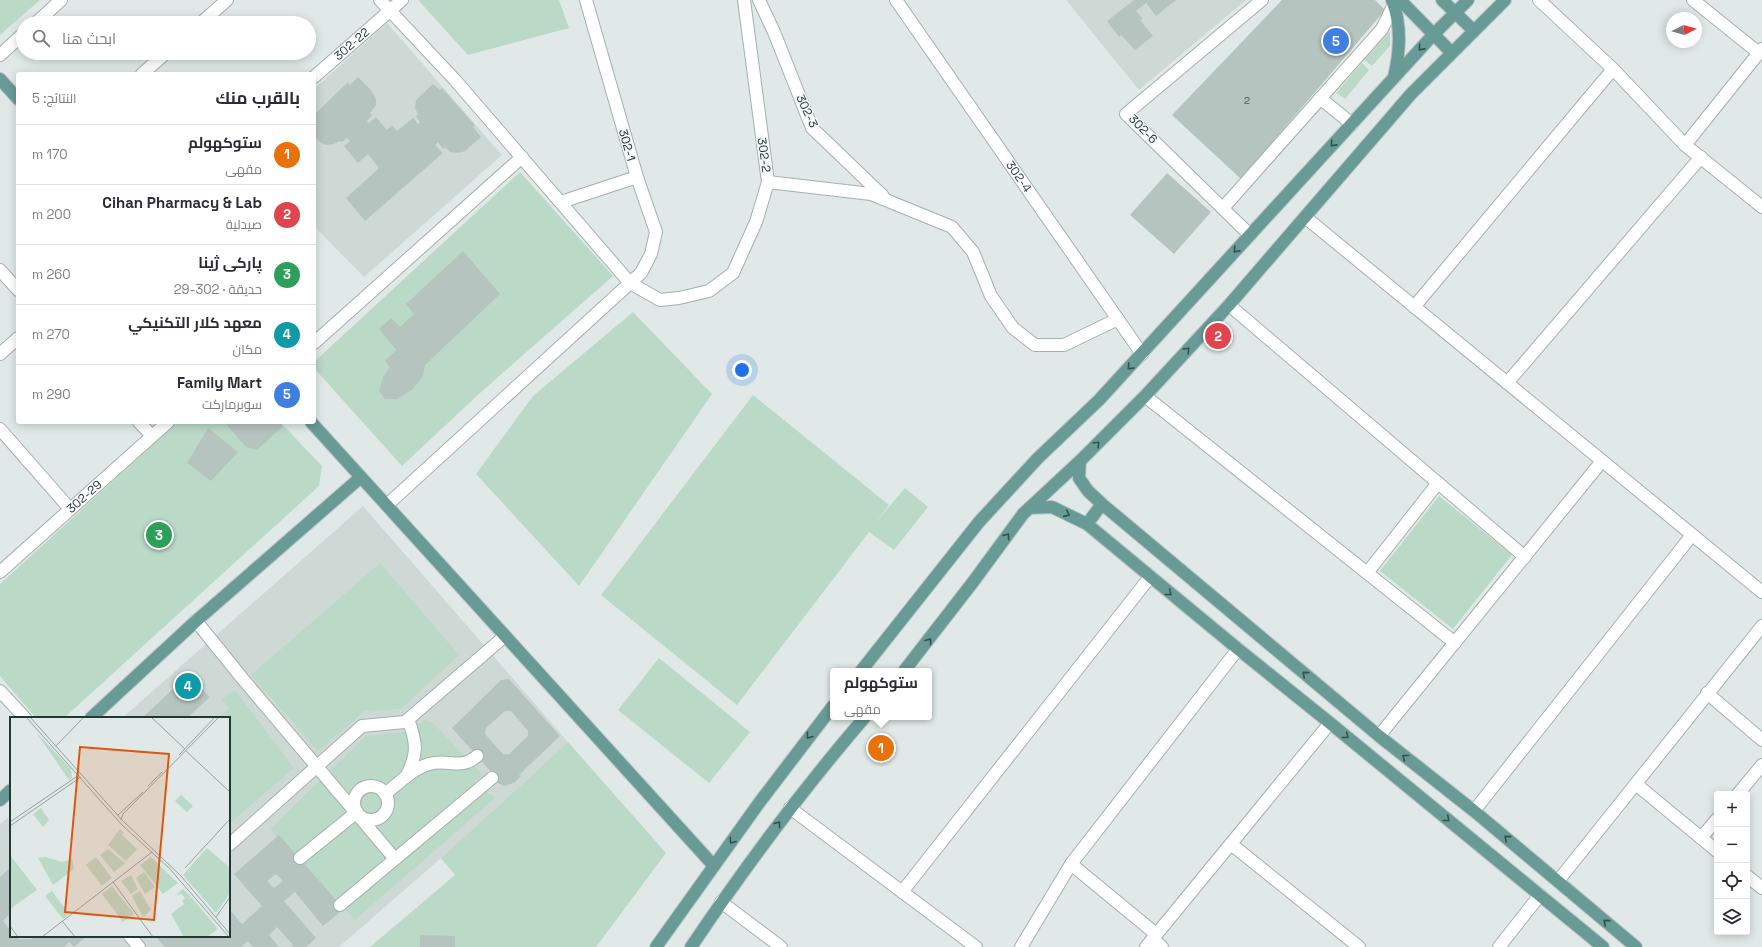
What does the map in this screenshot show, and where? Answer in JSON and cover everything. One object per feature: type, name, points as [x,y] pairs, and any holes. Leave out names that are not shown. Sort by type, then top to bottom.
[{"type":"main road","points":[[1442,0],[1474,31]]},
{"type":"main road","points":[[863,668],[979,522],[1038,458],[1099,400],[1433,35],[1468,0]]},
{"type":"main road","points":[[906,668],[1029,508],[1080,461],[1144,396],[1229,305],[1411,94],[1505,0]]},
{"type":"main road","points":[[1395,1],[1452,52]]},
{"type":"main road","points":[[1393,79],[1398,61],[1400,43],[1395,1]]},
{"type":"main road","points":[[0,79],[16,97]]},
{"type":"main road","points":[[313,424],[714,866]]},
{"type":"main road","points":[[1080,461],[1079,478],[1088,491],[1102,504],[1379,736],[1474,811],[1636,947]]},
{"type":"main road","points":[[92,717],[196,621],[361,477]]},
{"type":"main road","points":[[1087,524],[1102,504]]},
{"type":"main road","points":[[1029,508],[1052,507],[1087,524],[1602,947]]},
{"type":"main road","points":[[656,947],[807,738],[830,710]]},
{"type":"main road","points":[[691,947],[721,902],[790,808],[863,720]]},
{"type":"main road","points":[[0,800],[10,791]]},
{"type":"street","points":[[44,16],[61,0]]},
{"type":"street","points":[[209,16],[227,0]]},
{"type":"street","points":[[380,0],[455,80],[630,283]]},
{"type":"street","name":"302-22","points":[[316,75],[402,0]]},
{"type":"street","name":"302-1","points":[[387,505],[641,273],[651,254],[656,232],[637,177],[586,0]]},
{"type":"street","name":"302-2","points":[[630,283],[660,300],[679,298],[709,291],[734,272],[756,222],[768,182],[744,0]]},
{"type":"street","name":"302-3","points":[[759,0],[774,32],[812,128],[887,200]]},
{"type":"street","name":"302-4","points":[[896,0],[1142,354]]},
{"type":"street","name":"302-6","points":[[1250,235],[1126,114],[1262,0]]},
{"type":"street","points":[[1538,0],[1613,69],[1685,145],[1762,207]]},
{"type":"street","points":[[1685,145],[1760,51],[1692,0]]},
{"type":"street","points":[[1223,208],[1382,29],[1395,1]]},
{"type":"street","points":[[0,55],[16,40]]},
{"type":"street","points":[[144,72],[158,60]]},
{"type":"street","points":[[1414,307],[1613,69]]},
{"type":"street","points":[[1320,98],[1352,124]]},
{"type":"street","points":[[316,341],[522,157]]},
{"type":"street","points":[[1507,383],[1701,157]]},
{"type":"street","points":[[561,202],[637,177]]},
{"type":"street","points":[[768,182],[871,194],[952,227],[973,252],[992,296],[1013,328],[1035,345],[1064,345],[1118,319]]},
{"type":"street","points":[[1305,217],[1762,592]]},
{"type":"street","points":[[0,270],[16,288]]},
{"type":"street","points":[[1229,305],[1524,557]]},
{"type":"street","points":[[0,354],[16,340]]},
{"type":"street","points":[[1144,396],[1455,643]]},
{"type":"street","points":[[141,424],[152,436]]},
{"type":"street","name":"302-29","points":[[0,572],[166,424]]},
{"type":"street","points":[[0,429],[70,509]]},
{"type":"street","points":[[1379,736],[1602,461]]},
{"type":"street","points":[[1367,573],[1438,483]]},
{"type":"street","points":[[1474,811],[1692,535]]},
{"type":"street","points":[[902,892],[1150,577]]},
{"type":"street","points":[[196,621],[395,859]]},
{"type":"street","points":[[1558,881],[1637,785],[1707,693],[1762,626]]},
{"type":"street","points":[[230,844],[362,726],[405,722],[505,636]]},
{"type":"street","points":[[1021,947],[1071,864],[1238,649]]},
{"type":"street","points":[[0,690],[24,717]]},
{"type":"street","points":[[1707,693],[1762,740]]},
{"type":"street","points":[[406,777],[413,764],[416,751],[414,735],[408,720]]},
{"type":"street","points":[[1152,940],[1330,723]]},
{"type":"street","points":[[385,794],[406,777],[429,764],[441,762],[456,764],[469,763],[477,756]]},
{"type":"street","points":[[1740,791],[1762,765]]},
{"type":"street","points":[[340,905],[492,778]]},
{"type":"street","points":[[1637,785],[1714,849]]},
{"type":"street","points":[[372,786],[385,794],[388,807],[380,818],[367,820],[357,812],[354,802],[355,797],[362,789],[372,786]]},
{"type":"street","points":[[790,808],[976,947]]},
{"type":"street","points":[[300,858],[357,812]]},
{"type":"street","points":[[1701,838],[1714,823]]},
{"type":"street","points":[[1231,844],[1359,947]]},
{"type":"street","points":[[1071,864],[1152,940],[1162,947]]},
{"type":"street","points":[[1750,878],[1762,888]]},
{"type":"street","points":[[1499,947],[1540,895]]},
{"type":"street","points":[[721,902],[781,947]]},
{"type":"street","points":[[131,937],[139,947]]},
{"type":"shaded area","points":[[1066,0],[1246,0],[1139,90]]},
{"type":"shaded area","points":[[387,23],[502,155],[364,277],[316,228],[316,87]]},
{"type":"shaded area","points":[[363,506],[568,742],[441,858],[339,947],[0,947],[0,824],[10,816],[10,937],[230,937],[230,717],[123,717]]},
{"type":"green space","points":[[0,0],[40,0],[22,16],[16,16],[16,21],[0,35]]},
{"type":"green space","points":[[418,0],[559,0],[569,28],[468,55]]},
{"type":"green space","points":[[1390,31],[1390,46],[1372,66],[1364,60]]},
{"type":"green space","points":[[1362,63],[1369,70],[1345,99],[1336,93]]},
{"type":"green space","points":[[520,172],[613,276],[480,393],[402,466],[316,370],[316,360]]},
{"type":"green space","points":[[633,312],[712,394],[579,586],[476,474],[533,396]]},
{"type":"green space","points":[[753,395],[889,505],[876,522],[905,488],[928,507],[894,550],[869,532],[737,705],[601,595]]},
{"type":"green space","points":[[176,424],[282,424],[322,466],[319,486],[65,717],[35,717],[0,676],[0,584]]},
{"type":"green space","points":[[1439,496],[1512,555],[1453,629],[1380,571]]},
{"type":"green space","points":[[380,563],[459,655],[401,709],[365,711],[318,751],[251,675]]},
{"type":"green space","points":[[659,658],[750,732],[709,783],[618,710]]},
{"type":"green space","points":[[235,690],[294,768],[230,823],[230,717],[218,717],[229,708],[221,699]]},
{"type":"green space","points":[[424,720],[431,722],[436,726],[483,775],[474,782],[495,798],[355,920],[270,829],[366,736],[412,731]]},
{"type":"green space","points":[[568,742],[666,853],[596,947],[370,947],[455,875],[441,858]]},
{"type":"building","points":[[1134,0],[1176,0],[1156,16],[1146,3],[1136,11],[1143,19],[1140,20],[1153,36],[1135,50],[1121,35],[1119,37],[1107,21]]},
{"type":"building","points":[[1282,0],[1375,0],[1385,10],[1241,179],[1172,115]]},
{"type":"building","points":[[358,77],[371,90],[376,99],[376,105],[370,113],[372,115],[367,121],[369,123],[376,117],[387,130],[392,125],[397,131],[413,118],[418,124],[420,122],[416,116],[418,114],[415,108],[416,100],[433,84],[440,90],[442,88],[475,125],[473,127],[481,137],[465,151],[459,153],[450,152],[445,147],[443,149],[438,142],[435,145],[443,153],[365,221],[346,198],[379,168],[368,154],[358,163],[344,146],[350,141],[347,138],[342,142],[340,141],[334,144],[326,145],[320,142],[316,137],[316,113],[348,82],[350,85]]},
{"type":"building","points":[[1167,173],[1211,212],[1174,254],[1130,215]]},
{"type":"building","points":[[463,251],[500,294],[425,365],[423,376],[412,390],[397,399],[385,399],[379,391],[383,377],[390,367],[385,361],[396,350],[379,329],[391,318],[400,327],[414,314],[406,304]]},
{"type":"building","points":[[226,424],[282,424],[283,426],[257,450],[246,447]]},
{"type":"building","points":[[208,428],[238,452],[211,481],[187,463]]},
{"type":"building","points":[[188,675],[210,697],[188,717],[143,717]]},
{"type":"building","points":[[509,679],[560,736],[519,775],[521,776],[514,783],[504,786],[496,782],[492,773],[452,728],[501,680]],"holes":[[[505,711],[511,711],[528,731],[528,736],[509,754],[503,754],[485,734],[486,728]]]},
{"type":"building","points":[[279,835],[344,909],[323,926],[295,892],[284,901],[316,938],[306,947],[291,947],[293,945],[277,927],[269,935],[279,947],[253,947],[248,941],[241,947],[165,947],[156,937],[230,937],[230,910],[242,924],[262,906],[234,874]],"holes":[[[276,874],[283,881],[274,888],[267,881]]]},
{"type":"building","points":[[10,868],[10,914],[3,921],[10,930],[10,937],[17,937],[18,939],[31,939],[33,937],[86,937],[74,947],[69,942],[64,947],[0,947],[0,877]]},
{"type":"building","points":[[420,935],[455,936],[455,947],[420,947]]},
{"type":"place","name":"Family Mart","points":[[1336,41]]},
{"type":"place","name":"Cihan Pharmacy & Lab","points":[[1218,336]]},
{"type":"place","name":"پارکی ژینا","points":[[159,535]]},
{"type":"place","name":"معهد كلار التكنيكي","points":[[188,686]]},
{"type":"place","name":"ستوكهولم","points":[[881,748]]}]
